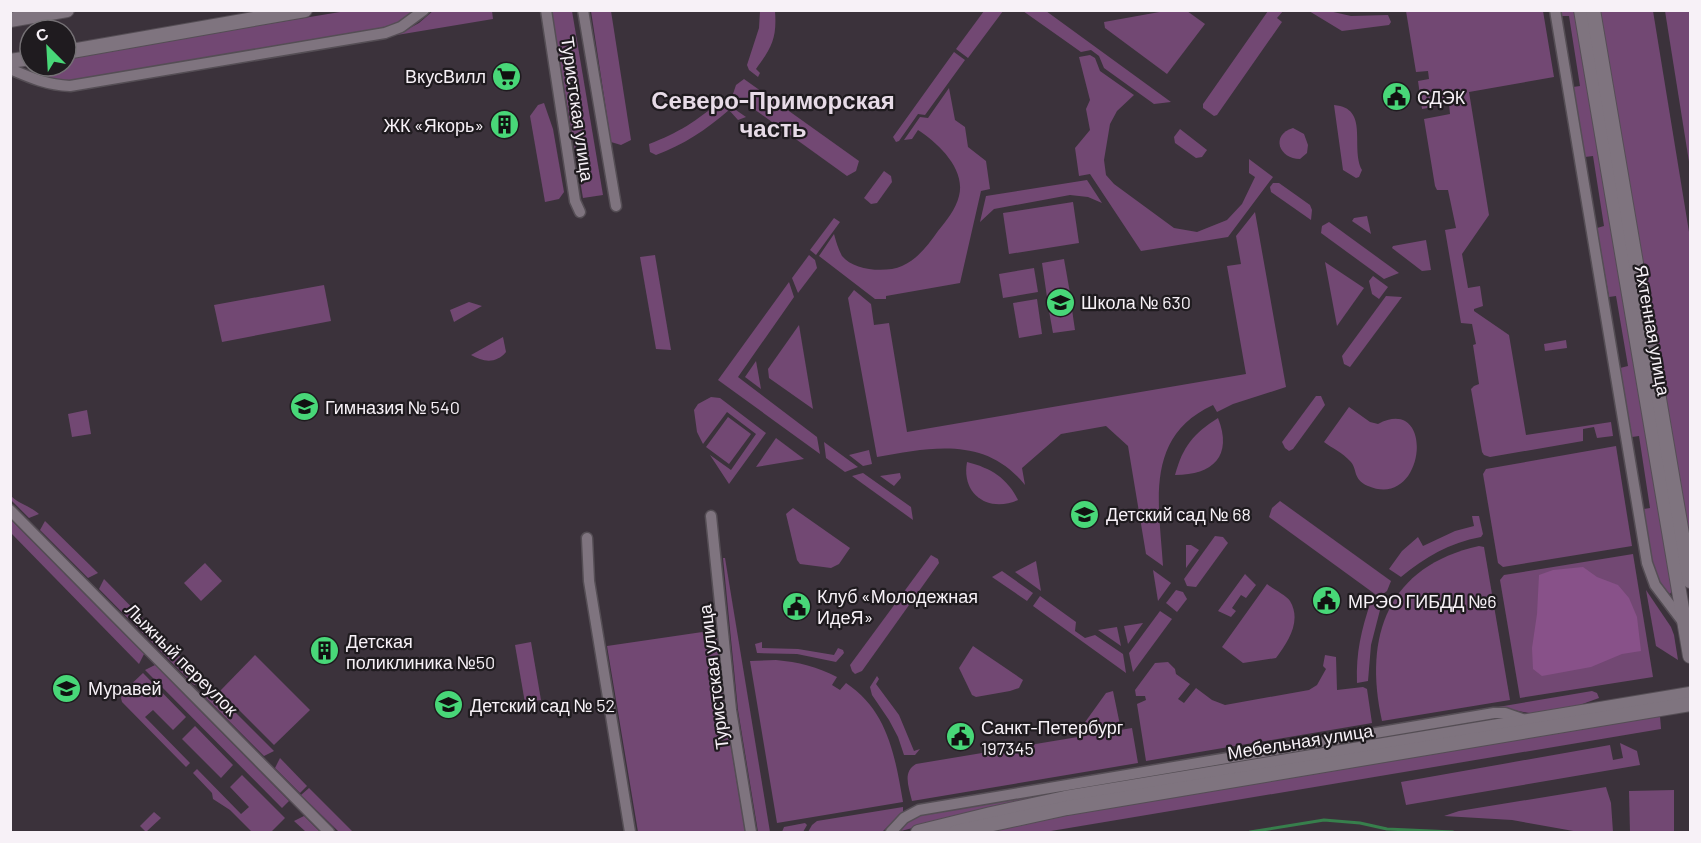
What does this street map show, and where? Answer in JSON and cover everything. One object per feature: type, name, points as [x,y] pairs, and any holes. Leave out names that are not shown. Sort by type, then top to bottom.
[{"type":"street","points":[[10,20],[67,10]]},
{"type":"street","points":[[78,50],[305,10]]},
{"type":"street","points":[[10,69],[38,82],[53,86],[70,86],[385,33],[402,27],[424,10]]},
{"type":"street","name":"Туристская улица","points":[[546,10],[575,201],[580,212]]},
{"type":"street","name":"Туристская улица","points":[[583,10],[616,206]]},
{"type":"street","points":[[1555,10],[1647,562],[1655,585],[1685,624]]},
{"type":"street","name":"Яхтенная улица","points":[[1581,10],[1690,656]]},
{"type":"street","name":"Яхтенная улица","points":[[1593,10],[1690,581]]},
{"type":"street","name":"Лыжный переулок","points":[[10,510],[329,832]]},
{"type":"street","name":"Туристская улица","points":[[711,516],[731,710],[752,832]]},
{"type":"street","points":[[587,538],[589,581],[630,832]]},
{"type":"street","name":"Мебельная улица","points":[[918,832],[1065,798],[1690,694]]},
{"type":"street","name":"Мебельная улица","points":[[956,832],[1067,808],[1690,704]]},
{"type":"street","points":[[891,832],[904,818],[919,810],[1013,793],[1494,713],[1505,713],[1528,721]]},
{"type":"shaded area","points":[[434,10],[492,11],[493,19],[397,35],[419,23]]},
{"type":"shaded area","points":[[346,11],[417,11],[399,23],[383,29],[70,81],[43,78],[78,78],[78,56]]},
{"type":"shaded area","points":[[551,11],[572,11],[603,195],[583,198]]},
{"type":"shaded area","points":[[591,11],[611,11],[631,140],[621,145],[611,142]]},
{"type":"shaded area","points":[[760,11],[775,11],[775,28],[772,42],[756,69],[760,73],[758,77],[749,70],[747,65],[759,28]]},
{"type":"shaded area","points":[[984,11],[1003,11],[968,58],[956,49]]},
{"type":"shaded area","points":[[1023,11],[1046,11],[1171,102],[1154,104],[1104,68],[1099,56],[1091,50],[1081,52]]},
{"type":"shaded area","points":[[1165,11],[1187,11],[1205,24],[1167,74],[1105,28],[1104,22]]},
{"type":"shaded area","points":[[1268,11],[1283,11],[1277,18],[1282,22],[1217,115],[1214,116],[1203,108],[1203,104]]},
{"type":"shaded area","points":[[1309,11],[1329,11],[1351,16],[1388,15],[1391,22],[1389,25],[1342,31]]},
{"type":"shaded area","points":[[1406,11],[1543,11],[1554,77],[1469,92],[1489,215],[1462,254],[1468,288],[1480,286],[1483,306],[1474,311],[1509,335],[1526,435],[1611,422],[1613,436],[1597,438],[1594,427],[1583,429],[1583,441],[1490,457],[1482,452],[1471,389],[1479,384],[1473,345],[1476,344],[1472,324],[1461,323],[1445,230],[1456,228],[1448,190],[1437,190],[1435,186],[1424,119],[1450,114],[1449,104],[1422,109],[1418,81],[1429,79],[1428,71],[1416,72]]},
{"type":"shaded area","points":[[1560,11],[1575,11],[1672,591],[1670,594],[1658,578],[1651,555],[1644,509],[1650,508],[1639,436],[1632,437],[1620,368],[1628,366],[1616,296],[1609,297],[1597,228],[1604,226],[1593,156],[1585,157],[1573,87],[1580,86],[1569,16],[1561,16]]},
{"type":"shaded area","points":[[1598,11],[1653,11],[1690,238],[1690,563]]},
{"type":"shaded area","points":[[1665,11],[1690,11],[1690,168]]},
{"type":"shaded area","points":[[954,52],[965,60],[925,115],[918,114],[896,142],[893,137]]},
{"type":"shaded area","points":[[1090,55],[1095,58],[1100,71],[1134,95],[1117,111],[1110,124],[1104,160],[1106,175],[1114,184],[1174,228],[1197,232],[1227,220],[1242,204],[1255,177],[1249,173],[1249,159],[1273,177],[1228,237],[1141,251],[1090,174],[1079,176],[1075,148],[1090,130],[1086,109],[1090,100],[1079,57]]},
{"type":"shaded area","points":[[744,79],[859,161],[856,171],[847,176],[733,94],[736,85]]},
{"type":"shaded area","points":[[949,88],[955,120],[965,127],[968,147],[986,161],[990,189],[981,191],[960,283],[886,296],[886,299],[875,299],[819,256],[834,234],[842,256],[847,261],[862,268],[888,270],[908,263],[918,256],[930,241],[956,206],[960,186],[958,176],[942,149],[918,130],[912,139],[904,140],[920,117],[928,118]]},
{"type":"shaded area","points":[[720,101],[746,117],[738,120],[729,110],[685,142],[656,155],[650,152],[649,144],[687,126]]},
{"type":"shaded area","points":[[544,103],[553,129],[564,192],[559,199],[545,202],[530,116],[538,105]]},
{"type":"shaded area","points":[[1334,105],[1352,113],[1356,121],[1359,161],[1362,170],[1356,178],[1343,170]]},
{"type":"shaded area","points":[[1293,128],[1304,134],[1308,145],[1307,153],[1300,159],[1287,155],[1280,146],[1281,136]]},
{"type":"shaded area","points":[[1180,129],[1207,150],[1202,157],[1196,158],[1175,143],[1174,137]]},
{"type":"shaded area","points":[[884,171],[891,176],[892,182],[877,203],[871,204],[864,198]]},
{"type":"shaded area","points":[[1087,180],[1102,203],[1088,197],[1070,195],[994,209],[980,222],[986,196]]},
{"type":"shaded area","points":[[1273,183],[1279,183],[1310,205],[1311,220],[1271,192],[1270,187]]},
{"type":"shaded area","points":[[1073,202],[1079,243],[1009,254],[1003,213]]},
{"type":"shaded area","points":[[1255,212],[1286,387],[1233,404],[1217,412],[1213,405],[1191,419],[1176,435],[1166,453],[1161,474],[1159,519],[1163,566],[1146,554],[1128,446],[1106,426],[1061,434],[1022,468],[1025,485],[1010,469],[976,452],[957,449],[918,450],[877,457],[848,298],[854,290],[871,304],[874,325],[889,323],[907,432],[1246,374],[1227,266],[1241,264],[1236,236]]},
{"type":"shaded area","points":[[1367,216],[1371,234],[1352,221],[1354,218]]},
{"type":"shaded area","points":[[834,218],[840,222],[816,255],[810,250]]},
{"type":"shaded area","points":[[1329,222],[1399,273],[1384,279],[1321,233],[1322,226]]},
{"type":"shaded area","points":[[1426,240],[1431,270],[1422,271],[1392,248],[1393,246]]},
{"type":"shaded area","points":[[655,255],[671,350],[656,349],[640,257]]},
{"type":"shaded area","points":[[809,255],[815,260],[817,268],[798,293],[792,278]]},
{"type":"shaded area","points":[[1064,259],[1070,293],[1047,297],[1042,263]]},
{"type":"shaded area","points":[[1325,262],[1364,288],[1337,326]]},
{"type":"shaded area","points":[[1034,268],[1038,292],[1003,298],[999,274]]},
{"type":"shaded area","points":[[1373,276],[1388,287],[1379,299],[1372,294],[1369,281]]},
{"type":"shaded area","points":[[789,282],[794,297],[738,377],[817,437],[820,454],[718,380]]},
{"type":"shaded area","points":[[324,285],[331,321],[222,342],[214,305]]},
{"type":"shaded area","points":[[1070,296],[1075,330],[1053,333],[1047,300]]},
{"type":"shaded area","points":[[1386,296],[1402,297],[1350,367],[1344,364],[1342,356]]},
{"type":"shaded area","points":[[1037,299],[1042,334],[1019,338],[1013,303]]},
{"type":"shaded area","points":[[469,302],[482,306],[454,322],[450,310]]},
{"type":"shaded area","points":[[799,325],[813,409],[769,378],[768,369]]},
{"type":"shaded area","points":[[503,337],[506,352],[498,359],[485,360],[471,355]]},
{"type":"shaded area","points":[[1566,340],[1567,348],[1545,351],[1544,344]]},
{"type":"shaded area","points":[[756,361],[761,389],[745,377]]},
{"type":"shaded area","points":[[1316,396],[1321,396],[1325,405],[1293,449],[1289,451],[1282,442]]},
{"type":"shaded area","points":[[711,397],[720,398],[766,433],[729,484],[710,455],[731,470],[756,434],[727,412],[703,444],[697,432],[694,410],[698,404]]},
{"type":"shaded area","points":[[1349,407],[1370,422],[1378,424],[1397,419],[1409,424],[1416,437],[1416,453],[1412,469],[1402,482],[1387,489],[1368,486],[1357,477],[1347,458],[1324,442]]},
{"type":"shaded area","points":[[87,410],[91,434],[72,437],[68,414]]},
{"type":"shaded area","points":[[728,417],[751,434],[729,464],[706,447]]},
{"type":"shaded area","points":[[1218,418],[1223,443],[1216,461],[1200,471],[1175,475],[1190,442]]},
{"type":"shaded area","points":[[776,438],[804,459],[756,467]]},
{"type":"shaded area","points":[[824,442],[858,467],[845,472],[826,458]]},
{"type":"shaded area","points":[[1616,446],[1632,546],[1503,567],[1498,563],[1483,474],[1486,469]]},
{"type":"shaded area","points":[[869,450],[872,464],[863,466],[849,455]]},
{"type":"shaded area","points":[[967,462],[984,467],[997,475],[1009,486],[1018,500],[997,504],[979,498],[968,484]]},
{"type":"shaded area","points":[[863,473],[911,507],[913,520],[852,476]]},
{"type":"shaded area","points":[[900,473],[901,478],[894,486],[880,476]]},
{"type":"shaded area","points":[[11,496],[39,514],[29,518],[11,500]]},
{"type":"shaded area","points":[[1280,501],[1391,581],[1387,591],[1379,597],[1269,517],[1272,508]]},
{"type":"shaded area","points":[[793,508],[850,548],[839,564],[831,568],[800,564],[797,560],[786,514]]},
{"type":"shaded area","points":[[1472,516],[1479,516],[1483,534],[1481,537],[1458,543],[1438,552],[1401,577],[1389,569],[1402,551],[1418,537],[1423,546],[1455,531],[1474,526]]},
{"type":"shaded area","points":[[10,519],[144,654],[139,664],[11,533]]},
{"type":"shaded area","points":[[45,521],[98,573],[88,578],[40,530]]},
{"type":"shaded area","points":[[1215,536],[1223,537],[1228,543],[1196,587],[1187,586],[1184,579]]},
{"type":"shaded area","points":[[1186,545],[1199,550],[1186,568]]},
{"type":"shaded area","points":[[1479,546],[1484,547],[1510,700],[1382,721],[1377,690],[1376,661],[1380,634],[1389,609],[1403,588],[1423,570],[1448,556]]},
{"type":"shaded area","points":[[1633,554],[1653,677],[1520,698],[1500,580],[1504,575]]},
{"type":"shaded area","points":[[931,555],[938,559],[939,563],[862,671],[855,674],[850,665]]},
{"type":"shaded area","points":[[723,558],[725,558],[770,832],[758,832],[738,710]]},
{"type":"shaded area","points":[[1036,561],[1041,591],[1015,572]]},
{"type":"shaded area","points":[[205,563],[222,581],[201,601],[184,583]]},
{"type":"shaded area","points":[[1583,567],[1597,577],[1618,585],[1629,598],[1637,617],[1641,651],[1622,654],[1591,667],[1542,676],[1533,669],[1532,648],[1539,575],[1553,570]]},
{"type":"shaded area","points":[[1153,570],[1171,583],[1158,601]]},
{"type":"shaded area","points":[[1002,571],[1033,593],[1027,601],[992,577]]},
{"type":"shaded area","points":[[1245,574],[1256,585],[1246,598],[1241,595],[1232,608],[1236,611],[1231,617],[1218,611]]},
{"type":"shaded area","points":[[104,579],[204,681],[194,685],[99,589]]},
{"type":"shaded area","points":[[1267,584],[1290,601],[1295,616],[1292,631],[1276,658],[1243,663],[1222,647]]},
{"type":"shaded area","points":[[1176,590],[1183,592],[1187,599],[1177,612],[1166,603]]},
{"type":"shaded area","points":[[1646,590],[1671,627],[1678,660],[1656,646]]},
{"type":"shaded area","points":[[1040,596],[1076,622],[1075,631],[1085,638],[1095,635],[1123,654],[1126,673],[1033,606]]},
{"type":"shaded area","points":[[1371,601],[1380,610],[1371,645],[1368,681],[1357,683],[1360,642]]},
{"type":"shaded area","points":[[1160,611],[1172,619],[1133,672],[1129,653]]},
{"type":"shaded area","points":[[1143,623],[1128,644],[1124,626]]},
{"type":"shaded area","points":[[1117,627],[1121,646],[1098,630]]},
{"type":"shaded area","points":[[716,630],[725,711],[745,832],[638,832],[607,646]]},
{"type":"shaded area","points":[[531,642],[541,700],[525,703],[515,645]]},
{"type":"shaded area","points":[[762,642],[762,648],[798,649],[834,655],[838,648],[844,653],[836,662],[797,654],[757,653],[755,644]]},
{"type":"shaded area","points":[[973,646],[1023,680],[1019,688],[976,697],[972,695],[959,668]]},
{"type":"shaded area","points":[[255,655],[310,710],[274,745],[220,691]]},
{"type":"shaded area","points":[[1325,655],[1336,657],[1337,690],[1363,687],[1367,689],[1372,723],[1146,761],[1137,704],[1146,700],[1145,696],[1136,696],[1135,690],[1155,663],[1168,662],[1175,669],[1176,674],[1190,684],[1178,699],[1184,703],[1196,688],[1212,700],[1225,705],[1309,690],[1317,685],[1326,669],[1323,666]]},
{"type":"shaded area","points":[[776,660],[823,670],[837,677],[832,685],[840,690],[846,683],[872,707],[893,752],[903,802],[777,823],[750,661]]},
{"type":"shaded area","points":[[155,665],[289,801],[282,808],[145,670]]},
{"type":"shaded area","points":[[143,673],[186,717],[173,730],[153,710],[145,717],[190,763],[186,767],[122,702],[123,692]]},
{"type":"shaded area","points":[[877,676],[879,679],[876,684],[899,715],[914,751],[920,749],[915,755],[904,755],[889,720],[872,695],[870,687]]},
{"type":"shaded area","points":[[210,687],[274,751],[264,756],[205,697]]},
{"type":"shaded area","points":[[1113,691],[1120,725],[1078,732],[1106,693]]},
{"type":"shaded area","points":[[1592,691],[1597,693],[1599,698],[1574,707],[1534,714],[1498,707]]},
{"type":"shaded area","points":[[1660,716],[1661,729],[1045,832],[988,832],[1057,817]]},
{"type":"shaded area","points":[[195,726],[233,765],[221,778],[182,739]]},
{"type":"shaded area","points":[[1132,728],[1138,763],[912,801],[908,776],[909,771],[916,764]]},
{"type":"shaded area","points":[[1620,743],[1637,751],[1640,765],[1406,805],[1401,782],[1610,745],[1613,760],[1623,758]]},
{"type":"shaded area","points":[[280,758],[307,786],[300,793],[275,768]]},
{"type":"shaded area","points":[[197,769],[241,814],[249,807],[230,787],[242,775],[285,818],[271,832],[252,832],[230,810],[213,799],[212,793],[193,773]]},
{"type":"shaded area","points":[[1606,787],[1611,803],[1613,832],[1579,832],[1512,820],[1444,816],[1459,811]]},
{"type":"shaded area","points":[[309,788],[353,832],[339,832],[301,795]]},
{"type":"shaded area","points":[[1079,788],[1080,790],[981,810],[901,831],[908,821],[922,814]]},
{"type":"shaded area","points":[[1674,790],[1674,831],[1630,832],[1629,791]]},
{"type":"shaded area","points":[[903,807],[903,812],[882,832],[808,832],[817,821]]},
{"type":"shaded area","points":[[154,812],[161,818],[146,832],[140,826]]},
{"type":"shaded area","points":[[304,816],[320,832],[306,832],[294,821]]},
{"type":"shaded area","points":[[805,823],[807,825],[803,832],[782,832],[784,827]]},
{"type":"waterway","points":[[1250,832],[1324,820],[1360,823],[1387,829],[1453,832]]},
{"type":"place","name":"ВкусВилл","points":[[507,76]]},
{"type":"place","name":"СДЭК","points":[[1396,97]]},
{"type":"place","name":"ЖК «Якорь»","points":[[505,125]]},
{"type":"place","name":"Школа № 630","points":[[1060,302]]},
{"type":"place","name":"Гимназия № 540","points":[[304,407]]},
{"type":"place","name":"Детский сад № 68","points":[[1085,514]]},
{"type":"place","name":"МРЭО ГИБДД №6","points":[[1327,601]]},
{"type":"place","name":"Клуб «Молодежная ИдеЯ»","points":[[796,606]]},
{"type":"place","name":"Детская поликлиника №50","points":[[325,651]]},
{"type":"place","name":"Муравей","points":[[67,688]]},
{"type":"place","name":"Детский сад № 52","points":[[449,705]]},
{"type":"place","name":"Санкт-Петербург 197345","points":[[960,737]]},
{"type":"district","name":"Северо-Приморская часть","points":[[773,113]]}]
